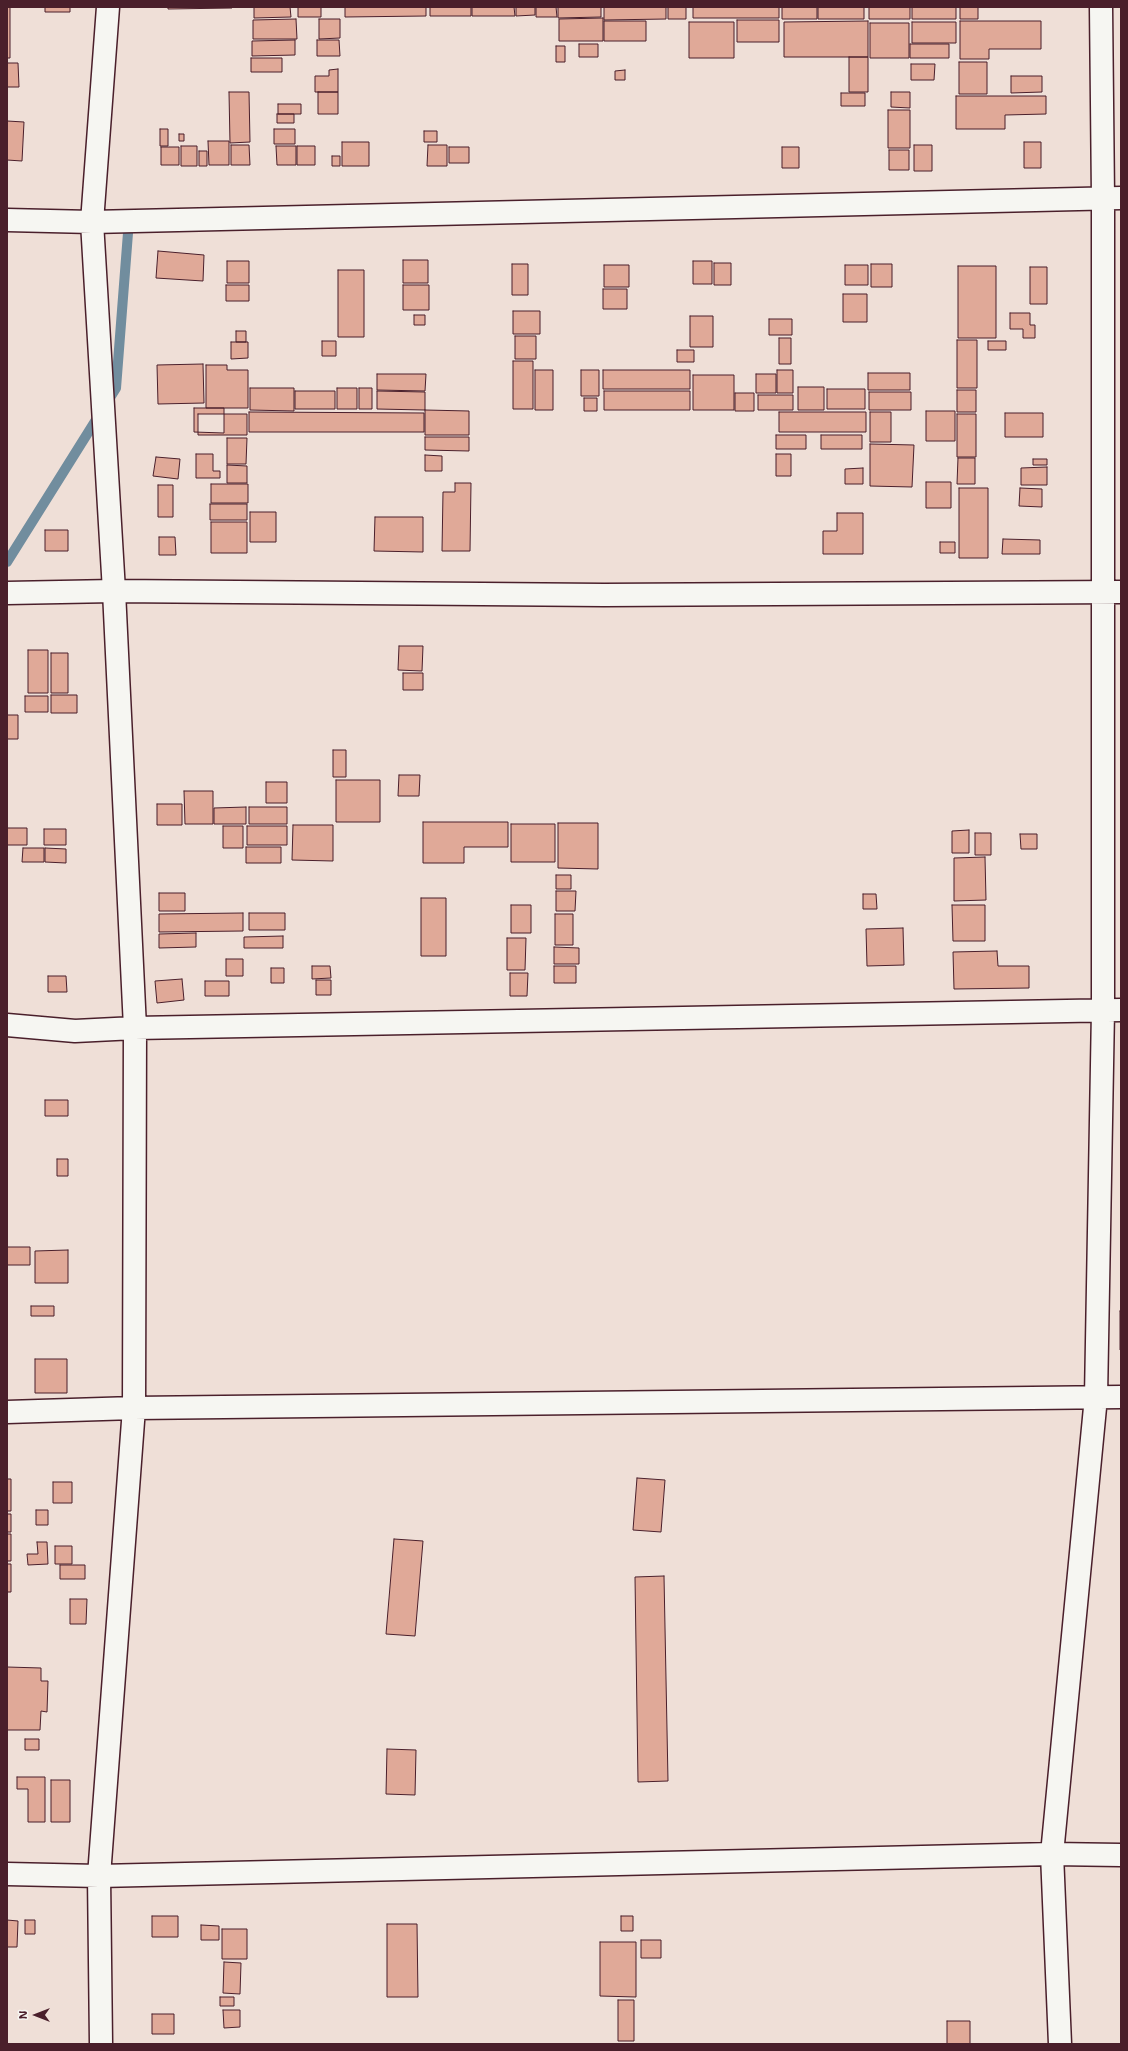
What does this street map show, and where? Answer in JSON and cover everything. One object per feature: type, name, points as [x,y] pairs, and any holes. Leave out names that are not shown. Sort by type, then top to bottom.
[{"type":"street","points":[[101,2044],[99,1876],[134,1408],[135,1028],[114,591],[92,222],[108,7]]},
{"type":"street","points":[[1060,2044],[1052,1854],[1096,1397],[1112,1010],[1112,198],[1101,7]]},
{"type":"street","points":[[7,220],[92,222],[1112,198]]},
{"type":"street","points":[[7,593],[114,591],[604,595],[1112,592]]},
{"type":"street","points":[[7,1025],[76,1031],[135,1028],[1112,1010]]},
{"type":"street","points":[[7,1412],[134,1408],[1121,1397]]},
{"type":"street","points":[[7,1874],[99,1876],[1052,1854],[1121,1855]]},
{"type":"building","points":[[7,7],[10,7],[10,58],[7,58]]},
{"type":"building","points":[[45,7],[70,7],[70,12],[45,12]]},
{"type":"building","points":[[168,7],[232,7],[232,8],[168,9]]},
{"type":"building","points":[[254,7],[290,7],[291,17],[254,18]]},
{"type":"building","points":[[298,7],[321,7],[321,17],[298,17]]},
{"type":"building","points":[[345,7],[426,7],[426,16],[345,17]]},
{"type":"building","points":[[430,7],[471,7],[471,16],[430,16]]},
{"type":"building","points":[[472,7],[514,7],[515,16],[472,16]]},
{"type":"building","points":[[516,7],[535,7],[535,15],[516,16]]},
{"type":"building","points":[[536,7],[556,7],[557,17],[536,17]]},
{"type":"building","points":[[558,7],[601,7],[601,17],[558,18]]},
{"type":"building","points":[[604,7],[666,7],[666,19],[604,20]]},
{"type":"building","points":[[668,7],[686,7],[686,19],[668,19]]},
{"type":"building","points":[[693,7],[779,7],[779,18],[693,18]]},
{"type":"building","points":[[782,7],[817,7],[817,19],[782,19]]},
{"type":"building","points":[[818,7],[864,7],[864,19],[818,19]]},
{"type":"building","points":[[869,7],[910,7],[910,19],[869,19]]},
{"type":"building","points":[[912,7],[956,7],[956,19],[912,19]]},
{"type":"building","points":[[960,7],[978,7],[978,19],[960,19]]},
{"type":"building","points":[[603,18],[603,41],[559,41],[559,19]]},
{"type":"building","points":[[296,19],[297,39],[253,39],[253,20]]},
{"type":"building","points":[[319,19],[340,19],[340,38],[319,39]]},
{"type":"building","points":[[737,20],[779,20],[779,42],[737,42]]},
{"type":"building","points":[[604,21],[646,21],[646,41],[604,41]]},
{"type":"building","points":[[868,21],[868,57],[784,57],[784,22]]},
{"type":"building","points":[[960,21],[1041,21],[1041,49],[989,49],[989,59],[960,59]]},
{"type":"building","points":[[689,22],[734,22],[734,58],[689,58]]},
{"type":"building","points":[[912,22],[956,22],[956,43],[912,43]]},
{"type":"building","points":[[870,23],[909,23],[909,58],[870,58]]},
{"type":"building","points":[[295,40],[295,55],[252,56],[252,41]]},
{"type":"building","points":[[317,40],[339,40],[340,56],[317,56]]},
{"type":"building","points":[[579,44],[598,44],[598,57],[579,57]]},
{"type":"building","points":[[910,44],[949,44],[949,58],[910,58]]},
{"type":"building","points":[[556,46],[565,46],[565,62],[556,62]]},
{"type":"building","points":[[849,57],[868,57],[868,92],[849,92]]},
{"type":"building","points":[[251,58],[282,58],[282,72],[251,72]]},
{"type":"building","points":[[959,62],[987,62],[987,94],[959,94]]},
{"type":"building","points":[[7,63],[18,63],[19,87],[7,87]]},
{"type":"building","points":[[911,64],[935,64],[934,80],[911,80]]},
{"type":"building","points":[[338,69],[338,92],[315,92],[315,76],[329,76],[329,70]]},
{"type":"building","points":[[625,70],[625,80],[615,80],[615,71]]},
{"type":"building","points":[[1011,76],[1042,76],[1042,92],[1011,93]]},
{"type":"building","points":[[229,92],[249,92],[250,142],[230,143]]},
{"type":"building","points":[[318,92],[338,92],[338,114],[318,114]]},
{"type":"building","points":[[891,92],[910,92],[910,108],[891,107]]},
{"type":"building","points":[[841,93],[865,93],[865,106],[841,106]]},
{"type":"building","points":[[956,96],[1046,96],[1046,114],[1005,115],[1005,129],[956,129]]},
{"type":"building","points":[[278,104],[301,104],[301,114],[278,114]]},
{"type":"building","points":[[888,110],[910,110],[910,148],[888,148]]},
{"type":"building","points":[[277,114],[294,114],[294,123],[277,123]]},
{"type":"building","points":[[7,121],[24,122],[22,161],[7,160]]},
{"type":"building","points":[[160,129],[168,129],[168,146],[160,146]]},
{"type":"building","points":[[274,129],[295,129],[295,144],[274,144]]},
{"type":"building","points":[[424,131],[437,131],[437,142],[424,142]]},
{"type":"building","points":[[179,134],[184,134],[184,141],[179,141]]},
{"type":"building","points":[[208,141],[229,141],[229,165],[209,165]]},
{"type":"building","points":[[342,142],[369,142],[369,166],[342,166]]},
{"type":"building","points":[[1024,142],[1041,142],[1041,168],[1024,168]]},
{"type":"building","points":[[231,145],[249,145],[250,165],[231,165]]},
{"type":"building","points":[[428,145],[447,145],[447,166],[427,166]]},
{"type":"building","points":[[914,145],[932,145],[932,171],[914,171]]},
{"type":"building","points":[[181,146],[197,146],[197,166],[181,166]]},
{"type":"building","points":[[276,146],[296,146],[296,165],[277,165]]},
{"type":"building","points":[[297,146],[315,146],[315,165],[297,165]]},
{"type":"building","points":[[161,147],[179,147],[179,165],[161,165]]},
{"type":"building","points":[[449,147],[469,147],[469,163],[449,163]]},
{"type":"building","points":[[782,147],[799,147],[799,168],[782,168]]},
{"type":"building","points":[[889,150],[909,150],[909,170],[889,170]]},
{"type":"building","points":[[199,151],[207,151],[207,166],[199,166]]},
{"type":"building","points":[[332,156],[340,156],[340,166],[332,166]]},
{"type":"building","points":[[158,251],[204,255],[203,281],[156,278]]},
{"type":"building","points":[[403,260],[428,260],[428,283],[403,283]]},
{"type":"building","points":[[227,261],[249,261],[249,283],[227,283]]},
{"type":"building","points":[[693,261],[712,261],[712,284],[693,284]]},
{"type":"building","points":[[714,263],[731,263],[731,285],[714,285]]},
{"type":"building","points":[[512,264],[528,264],[528,295],[512,295]]},
{"type":"building","points":[[871,264],[892,264],[892,287],[871,287]]},
{"type":"building","points":[[604,265],[629,265],[629,287],[604,287]]},
{"type":"building","points":[[845,265],[868,265],[868,285],[845,285]]},
{"type":"building","points":[[958,266],[996,266],[996,338],[958,338]]},
{"type":"building","points":[[1030,267],[1047,267],[1047,304],[1030,304]]},
{"type":"building","points":[[338,270],[364,270],[364,337],[338,337]]},
{"type":"building","points":[[226,285],[249,285],[249,301],[226,301]]},
{"type":"building","points":[[403,285],[429,285],[429,310],[403,310]]},
{"type":"building","points":[[603,289],[627,289],[627,309],[603,309]]},
{"type":"building","points":[[843,294],[867,294],[867,322],[843,322]]},
{"type":"building","points":[[513,311],[540,311],[540,334],[513,334]]},
{"type":"building","points":[[1010,313],[1030,313],[1030,325],[1035,325],[1035,338],[1023,338],[1023,329],[1010,329]]},
{"type":"building","points":[[414,315],[425,315],[425,325],[414,325]]},
{"type":"building","points":[[690,316],[713,316],[713,347],[690,347]]},
{"type":"building","points":[[769,319],[792,319],[792,335],[769,335]]},
{"type":"building","points":[[236,331],[246,331],[246,342],[236,342]]},
{"type":"building","points":[[515,336],[536,336],[536,359],[515,359]]},
{"type":"building","points":[[779,338],[791,338],[791,364],[779,364]]},
{"type":"building","points":[[957,340],[977,340],[977,388],[957,388]]},
{"type":"building","points":[[322,341],[336,341],[336,356],[322,356]]},
{"type":"building","points":[[988,341],[1006,341],[1006,350],[988,350]]},
{"type":"building","points":[[231,342],[248,342],[248,358],[231,359]]},
{"type":"building","points":[[677,350],[694,350],[694,362],[677,362]]},
{"type":"building","points":[[513,361],[533,361],[533,409],[513,409]]},
{"type":"building","points":[[203,364],[204,403],[158,404],[157,365]]},
{"type":"building","points":[[206,365],[227,365],[227,370],[248,370],[248,408],[206,408]]},
{"type":"building","points":[[535,370],[553,370],[553,410],[535,410]]},
{"type":"building","points":[[581,370],[599,370],[599,396],[581,396]]},
{"type":"building","points":[[603,370],[690,370],[690,389],[603,389]]},
{"type":"building","points":[[777,370],[793,370],[793,393],[777,393]]},
{"type":"building","points":[[868,373],[910,373],[910,390],[868,390]]},
{"type":"building","points":[[377,374],[426,374],[425,391],[377,390]]},
{"type":"building","points":[[756,374],[776,374],[776,393],[756,393]]},
{"type":"building","points":[[693,375],[734,375],[734,410],[693,410]]},
{"type":"building","points":[[798,387],[824,387],[824,410],[798,410]]},
{"type":"building","points":[[250,388],[294,388],[294,411],[250,410]]},
{"type":"building","points":[[337,388],[357,388],[357,409],[337,409]]},
{"type":"building","points":[[359,388],[372,388],[372,409],[359,409]]},
{"type":"building","points":[[827,389],[865,389],[865,409],[827,409]]},
{"type":"building","points":[[957,390],[976,390],[976,412],[957,412]]},
{"type":"building","points":[[295,391],[335,391],[335,409],[295,409]]},
{"type":"building","points":[[377,391],[425,392],[425,410],[377,409]]},
{"type":"building","points":[[604,391],[690,391],[690,410],[604,410]]},
{"type":"building","points":[[869,392],[911,392],[911,410],[869,410]]},
{"type":"building","points":[[735,393],[754,393],[754,411],[735,411]]},
{"type":"building","points":[[758,395],[793,395],[793,410],[758,410]]},
{"type":"building","points":[[584,398],[597,398],[597,411],[584,411]]},
{"type":"building","points":[[194,408],[224,408],[224,433],[194,432]]},
{"type":"building","points":[[425,410],[469,411],[469,435],[425,435]]},
{"type":"building","points":[[926,411],[955,411],[955,441],[926,441]]},
{"type":"building","points":[[249,412],[424,413],[424,432],[249,432]]},
{"type":"building","points":[[779,412],[866,412],[866,432],[779,432]]},
{"type":"building","points":[[870,412],[891,412],[891,442],[870,442]]},
{"type":"building","points":[[1005,413],[1043,413],[1043,437],[1005,437]]},
{"type":"building","points":[[198,414],[247,414],[247,435],[198,435]]},
{"type":"building","points":[[957,414],[976,414],[976,457],[957,457]]},
{"type":"building","points":[[776,435],[806,435],[806,449],[776,449]]},
{"type":"building","points":[[821,435],[862,435],[862,449],[821,449]]},
{"type":"building","points":[[425,437],[469,437],[469,451],[425,450]]},
{"type":"building","points":[[227,438],[247,438],[246,464],[227,464]]},
{"type":"building","points":[[870,444],[914,445],[912,487],[870,486]]},
{"type":"building","points":[[196,454],[213,454],[213,471],[220,471],[220,478],[196,478]]},
{"type":"building","points":[[776,454],[791,454],[791,476],[776,476]]},
{"type":"building","points":[[425,455],[442,456],[442,471],[425,471]]},
{"type":"building","points":[[156,457],[180,459],[178,479],[153,476]]},
{"type":"building","points":[[958,458],[975,458],[975,484],[957,484]]},
{"type":"building","points":[[1033,459],[1047,459],[1047,465],[1033,465]]},
{"type":"building","points":[[227,465],[247,466],[247,483],[227,483]]},
{"type":"building","points":[[1047,467],[1047,485],[1021,485],[1021,468]]},
{"type":"building","points":[[863,468],[863,484],[845,484],[845,469]]},
{"type":"building","points":[[926,482],[951,482],[951,508],[926,508]]},
{"type":"building","points":[[455,483],[471,483],[470,551],[442,551],[443,492],[455,492]]},
{"type":"building","points":[[211,484],[248,484],[248,503],[211,503]]},
{"type":"building","points":[[158,485],[173,485],[173,517],[158,517]]},
{"type":"building","points":[[959,488],[988,488],[988,558],[959,558]]},
{"type":"building","points":[[1020,488],[1042,489],[1042,507],[1019,506]]},
{"type":"building","points":[[210,504],[247,504],[247,520],[210,520]]},
{"type":"building","points":[[250,512],[276,512],[276,542],[250,542]]},
{"type":"building","points":[[837,513],[863,513],[863,554],[823,554],[823,531],[837,531]]},
{"type":"building","points":[[375,517],[423,517],[423,552],[374,551]]},
{"type":"building","points":[[211,522],[247,522],[247,553],[211,553]]},
{"type":"building","points":[[45,530],[68,530],[68,551],[45,551]]},
{"type":"building","points":[[159,537],[175,537],[176,555],[159,555]]},
{"type":"building","points":[[1003,539],[1040,540],[1040,554],[1002,554]]},
{"type":"building","points":[[940,542],[955,542],[955,553],[940,553]]},
{"type":"building","points":[[399,646],[423,646],[422,671],[398,670]]},
{"type":"building","points":[[28,650],[48,650],[48,693],[28,693]]},
{"type":"building","points":[[51,653],[68,653],[68,693],[51,693]]},
{"type":"building","points":[[403,673],[423,673],[423,690],[403,690]]},
{"type":"building","points":[[51,695],[77,695],[77,713],[51,713]]},
{"type":"building","points":[[25,696],[48,696],[48,712],[25,712]]},
{"type":"building","points":[[7,715],[18,715],[18,739],[7,739]]},
{"type":"building","points":[[333,750],[346,750],[346,777],[333,777]]},
{"type":"building","points":[[399,775],[420,775],[419,796],[398,796]]},
{"type":"building","points":[[336,780],[380,780],[380,822],[336,822]]},
{"type":"building","points":[[266,782],[287,782],[287,803],[266,803]]},
{"type":"building","points":[[184,791],[213,791],[213,824],[185,824]]},
{"type":"building","points":[[157,804],[182,804],[182,825],[157,825]]},
{"type":"building","points":[[246,807],[246,824],[214,824],[214,808]]},
{"type":"building","points":[[249,807],[287,807],[287,824],[249,824]]},
{"type":"building","points":[[423,822],[508,822],[508,847],[464,847],[464,863],[423,863]]},
{"type":"building","points":[[558,823],[598,823],[598,869],[558,868]]},
{"type":"building","points":[[511,824],[555,824],[555,862],[511,862]]},
{"type":"building","points":[[293,825],[333,825],[333,861],[292,860]]},
{"type":"building","points":[[223,826],[243,826],[243,848],[223,848]]},
{"type":"building","points":[[247,826],[287,826],[287,845],[247,845]]},
{"type":"building","points":[[7,828],[27,828],[27,845],[7,845]]},
{"type":"building","points":[[44,829],[66,829],[66,845],[44,845]]},
{"type":"building","points":[[969,830],[969,853],[952,853],[952,831]]},
{"type":"building","points":[[975,833],[991,833],[991,855],[975,855]]},
{"type":"building","points":[[1020,834],[1037,834],[1037,849],[1021,849]]},
{"type":"building","points":[[246,847],[281,847],[281,863],[246,863]]},
{"type":"building","points":[[23,848],[44,848],[44,862],[22,862]]},
{"type":"building","points":[[45,848],[66,849],[66,863],[45,862]]},
{"type":"building","points":[[985,857],[986,900],[954,901],[954,858]]},
{"type":"building","points":[[556,875],[571,875],[571,889],[556,889]]},
{"type":"building","points":[[556,891],[576,891],[575,911],[556,911]]},
{"type":"building","points":[[159,893],[185,893],[185,911],[159,911]]},
{"type":"building","points":[[863,894],[876,894],[877,909],[863,909]]},
{"type":"building","points":[[421,898],[446,898],[446,956],[421,956]]},
{"type":"building","points":[[511,905],[531,905],[531,933],[511,933]]},
{"type":"building","points":[[952,905],[985,905],[985,941],[953,941]]},
{"type":"building","points":[[243,913],[243,931],[159,932],[159,914]]},
{"type":"building","points":[[249,913],[285,913],[285,930],[249,930]]},
{"type":"building","points":[[555,914],[573,914],[573,945],[555,945]]},
{"type":"building","points":[[903,928],[904,965],[867,966],[866,929]]},
{"type":"building","points":[[196,933],[196,947],[159,948],[159,934]]},
{"type":"building","points":[[283,936],[283,948],[244,948],[244,937]]},
{"type":"building","points":[[507,938],[526,938],[525,970],[507,970]]},
{"type":"building","points":[[554,947],[579,948],[579,964],[554,964]]},
{"type":"building","points":[[997,951],[998,966],[1029,966],[1029,988],[954,989],[953,952]]},
{"type":"building","points":[[226,959],[243,959],[243,976],[226,976]]},
{"type":"building","points":[[312,966],[330,966],[331,978],[312,979]]},
{"type":"building","points":[[554,966],[576,966],[576,983],[554,983]]},
{"type":"building","points":[[271,968],[284,968],[284,983],[271,983]]},
{"type":"building","points":[[510,973],[528,973],[527,996],[510,996]]},
{"type":"building","points":[[48,976],[66,976],[67,992],[48,992]]},
{"type":"building","points":[[182,979],[184,1000],[157,1003],[155,981]]},
{"type":"building","points":[[316,980],[331,980],[331,995],[316,995]]},
{"type":"building","points":[[205,981],[229,981],[229,996],[205,996]]},
{"type":"building","points":[[45,1100],[68,1100],[68,1116],[45,1116]]},
{"type":"building","points":[[57,1159],[68,1159],[68,1176],[57,1176]]},
{"type":"building","points":[[7,1247],[30,1247],[30,1265],[7,1265]]},
{"type":"building","points":[[68,1250],[68,1283],[35,1283],[35,1251]]},
{"type":"building","points":[[31,1306],[54,1306],[54,1316],[31,1316]]},
{"type":"building","points":[[1121,1311],[1121,1350],[1120,1350]]},
{"type":"building","points":[[35,1359],[67,1359],[67,1393],[35,1393]]},
{"type":"building","points":[[637,1478],[665,1480],[661,1532],[633,1530]]},
{"type":"building","points":[[7,1479],[11,1479],[11,1511],[7,1511]]},
{"type":"building","points":[[53,1482],[72,1482],[72,1503],[53,1503]]},
{"type":"building","points":[[36,1510],[48,1510],[48,1525],[36,1525]]},
{"type":"building","points":[[7,1514],[11,1514],[11,1532],[7,1532]]},
{"type":"building","points":[[7,1534],[11,1534],[11,1561],[7,1561]]},
{"type":"building","points":[[394,1539],[423,1541],[415,1636],[386,1634]]},
{"type":"building","points":[[37,1542],[47,1542],[48,1564],[28,1565],[27,1554],[38,1554]]},
{"type":"building","points":[[55,1546],[72,1546],[72,1564],[55,1564]]},
{"type":"building","points":[[7,1564],[11,1564],[11,1592],[7,1592]]},
{"type":"building","points":[[60,1565],[85,1565],[85,1579],[60,1579]]},
{"type":"building","points":[[664,1576],[668,1781],[638,1782],[635,1577]]},
{"type":"building","points":[[70,1599],[87,1599],[86,1624],[70,1624]]},
{"type":"building","points":[[7,1667],[41,1668],[41,1681],[48,1681],[47,1712],[41,1711],[40,1730],[7,1730]]},
{"type":"building","points":[[25,1739],[39,1739],[39,1750],[25,1750]]},
{"type":"building","points":[[387,1749],[416,1750],[415,1795],[386,1794]]},
{"type":"building","points":[[17,1777],[45,1777],[45,1822],[28,1822],[28,1789],[17,1789]]},
{"type":"building","points":[[51,1780],[70,1780],[70,1822],[51,1822]]},
{"type":"building","points":[[152,1916],[178,1916],[178,1937],[152,1937]]},
{"type":"building","points":[[621,1916],[633,1916],[633,1931],[621,1931]]},
{"type":"building","points":[[7,1920],[18,1921],[17,1947],[7,1947]]},
{"type":"building","points":[[25,1920],[35,1920],[35,1934],[25,1934]]},
{"type":"building","points":[[387,1924],[417,1924],[418,1997],[387,1997]]},
{"type":"building","points":[[201,1925],[219,1926],[219,1940],[201,1940]]},
{"type":"building","points":[[222,1929],[247,1929],[247,1959],[222,1959]]},
{"type":"building","points":[[641,1940],[661,1940],[661,1958],[641,1958]]},
{"type":"building","points":[[600,1942],[636,1942],[636,1997],[600,1996]]},
{"type":"building","points":[[224,1962],[241,1963],[240,1994],[223,1993]]},
{"type":"building","points":[[220,1997],[234,1997],[234,2006],[220,2006]]},
{"type":"building","points":[[618,2000],[634,2000],[634,2041],[618,2041]]},
{"type":"building","points":[[223,2010],[240,2010],[240,2027],[224,2028]]},
{"type":"building","points":[[152,2014],[174,2014],[174,2034],[152,2034]]},
{"type":"building","points":[[947,2021],[970,2021],[970,2044],[947,2044]]},
{"type":"waterway","points":[[7,562],[116,388],[129,220]]}]
